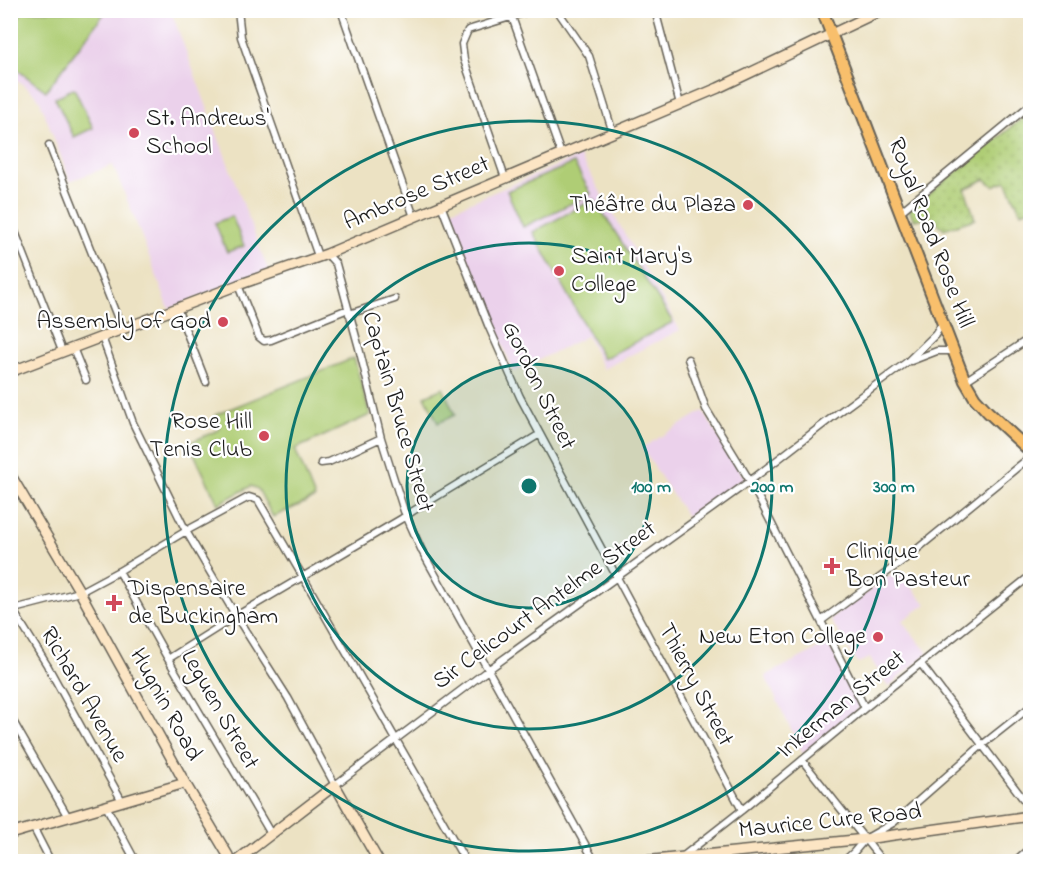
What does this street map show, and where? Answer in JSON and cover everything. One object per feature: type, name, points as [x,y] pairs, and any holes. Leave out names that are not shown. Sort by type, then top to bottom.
[{"type":"main road","name":"Royal Road Rose Hill","points":[[822,10],[965,381],[975,398],[1030,451]]},
{"type":"street","name":"Captain Bruce Street","points":[[238,10],[241,37],[323,255],[336,264],[381,438],[406,516],[422,551],[595,861]]},
{"type":"street","points":[[341,10],[414,217]]},
{"type":"street","points":[[505,178],[464,60],[462,44],[468,30],[533,10]]},
{"type":"street","points":[[557,10],[589,56],[613,133]]},
{"type":"street","points":[[655,10],[680,104]]},
{"type":"street","name":"Ambrose Street","points":[[10,372],[323,255],[718,88],[882,10]]},
{"type":"street","points":[[512,17],[561,154]]},
{"type":"street","points":[[900,212],[1030,105]]},
{"type":"street","points":[[49,145],[122,329]]},
{"type":"street","name":"Gordon Street","points":[[441,205],[488,324],[520,397],[617,577]]},
{"type":"street","points":[[10,219],[62,351]]},
{"type":"street","points":[[238,285],[259,337],[264,340],[271,340],[349,312],[394,299]]},
{"type":"street","points":[[177,308],[206,382]]},
{"type":"street","name":"Sir Celicourt Antelme Street","points":[[233,861],[488,670],[750,481],[907,362],[935,335],[942,324]]},
{"type":"street","points":[[102,337],[133,423],[186,531],[288,698],[379,861]]},
{"type":"street","points":[[965,381],[1030,338]]},
{"type":"street","points":[[73,348],[86,380]]},
{"type":"street","name":"Sir Celicourt Antelme Street","points":[[907,362],[937,351],[952,351]]},
{"type":"street","points":[[688,359],[706,409],[750,481],[865,708]]},
{"type":"street","points":[[168,659],[540,434]]},
{"type":"street","points":[[321,463],[329,462],[381,438]]},
{"type":"street","points":[[821,621],[904,559],[1030,457]]},
{"type":"street","name":"Hugnin Road","points":[[10,474],[80,592],[185,783],[233,861]]},
{"type":"street","points":[[11,609],[80,592],[249,496],[258,500],[466,861]]},
{"type":"street","name":"Leguen Street","points":[[119,571],[271,834]]},
{"type":"street","name":"Inkerman Street","points":[[682,860],[865,708],[1030,576]]},
{"type":"street","name":"Thierry Street","points":[[617,577],[742,810]]},
{"type":"street","name":"Richard Avenue","points":[[11,609],[47,665],[123,801]]},
{"type":"street","points":[[921,664],[1030,808]]},
{"type":"street","points":[[843,861],[865,839],[893,823],[982,745],[1030,708]]},
{"type":"street","points":[[10,716],[68,817]]},
{"type":"street","points":[[802,760],[883,861]]},
{"type":"street","points":[[10,834],[185,783]]},
{"type":"street","points":[[106,806],[136,861]]},
{"type":"street","name":"Maurice Cure Road","points":[[634,861],[682,860],[865,839],[1030,816]]},
{"type":"street","points":[[33,827],[51,861]]},
{"type":"street","points":[[1014,861],[1030,849]]},
{"type":"shaded area","name":"St. Andrews' School","points":[[10,11],[171,11],[268,270],[169,309],[113,165],[70,181],[40,101],[11,75]]},
{"type":"shaded area","name":"Saint Mary's College","points":[[580,156],[680,330],[603,369],[587,336],[514,372],[447,212]]},
{"type":"shaded area","points":[[703,411],[745,478],[687,517],[642,448]]},
{"type":"shaded area","name":"New Eton College","points":[[897,570],[926,604],[902,621],[928,653],[888,687],[870,658],[858,663],[830,619]]},
{"type":"shaded area","points":[[829,643],[861,707],[803,754],[765,676]]},
{"type":"green space","points":[[23,11],[106,11],[46,91],[11,65],[11,28]]},
{"type":"green space","points":[[74,88],[93,128],[74,137],[55,98]]},
{"type":"green space","points":[[1023,118],[1030,122],[1030,209],[1021,212],[1006,181],[993,186],[985,179],[965,189],[975,219],[944,229],[931,217],[914,220],[909,210]]},
{"type":"green space","points":[[574,163],[591,194],[523,227],[507,191]]},
{"type":"green space","points":[[594,199],[673,322],[603,359],[533,232]]},
{"type":"green space","points":[[232,216],[244,246],[227,252],[215,223]]},
{"type":"green space","name":"Rose Hill Tenis Club","points":[[354,358],[370,415],[295,449],[315,498],[273,517],[258,489],[251,486],[218,504],[189,443],[220,429],[215,415]]},
{"type":"green space","points":[[443,388],[455,415],[438,423],[425,396]]},
{"type":"place","name":"St. Andrews' School","points":[[134,133]]},
{"type":"place","name":"Théâtre du Plaza","points":[[748,205]]},
{"type":"place","name":"Saint Mary's College","points":[[559,271]]},
{"type":"place","name":"Assembly of God","points":[[223,322]]},
{"type":"place","name":"Rose Hill Tenis Club","points":[[264,436]]},
{"type":"place","name":"Clinique Bon Pasteur","points":[[832,566]]},
{"type":"place","name":"Dispensaire de Buckingham","points":[[114,603]]},
{"type":"place","name":"New Eton College","points":[[878,637]]}]
